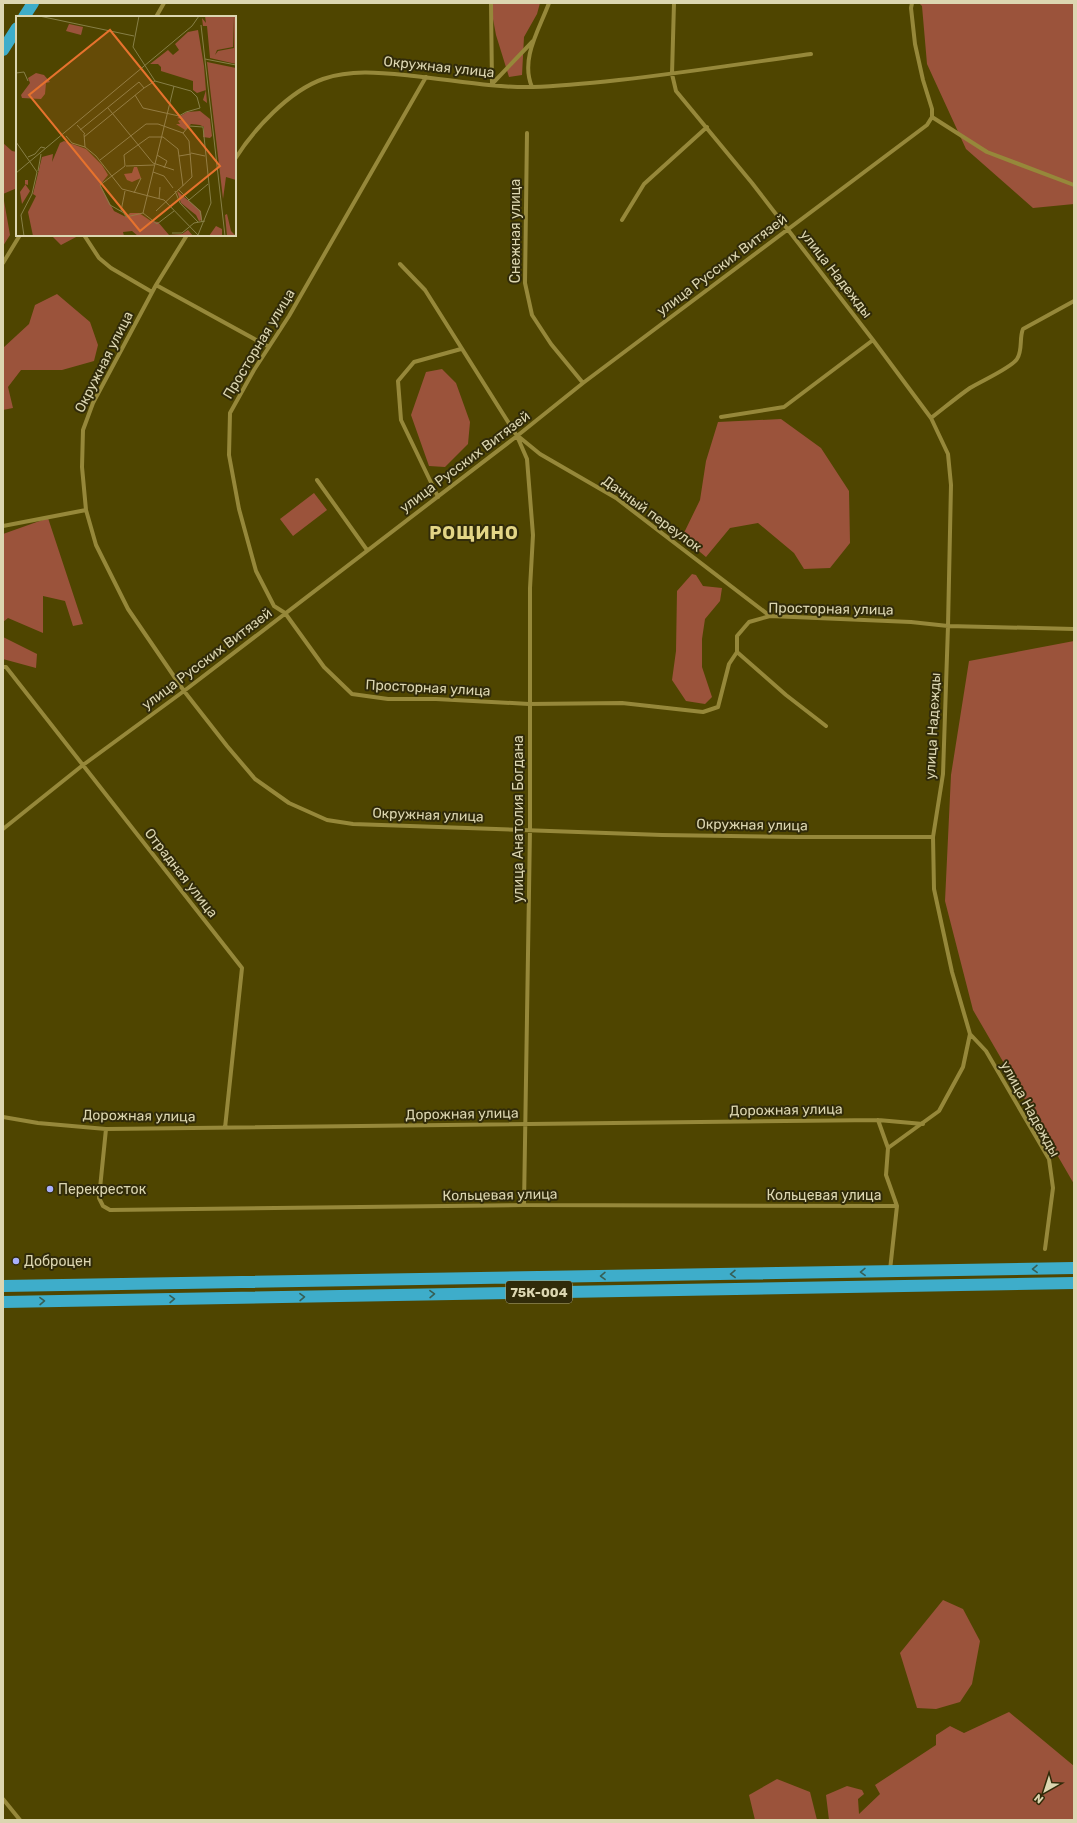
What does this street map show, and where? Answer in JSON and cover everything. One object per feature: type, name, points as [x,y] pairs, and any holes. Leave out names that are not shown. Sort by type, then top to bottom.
[{"type":"highway","points":[[25,16],[32,3]]},
{"type":"highway","points":[[3,50],[16,30]]},
{"type":"highway","name":"75К-004","points":[[3,1286],[1074,1268]]},
{"type":"highway","name":"75К-004","points":[[3,1302],[1074,1283]]},
{"type":"street","points":[[157,16],[164,3]]},
{"type":"street","points":[[491,3],[492,85]]},
{"type":"street","points":[[492,85],[533,41],[540,29],[549,3]]},
{"type":"street","name":"улица Надежды","points":[[674,3],[672,74],[676,91],[707,127],[873,340],[931,418],[948,454],[951,486],[948,626],[943,774],[933,836],[934,889],[952,972],[970,1034],[986,1051],[1049,1158],[1053,1188],[1045,1249]]},
{"type":"street","points":[[912,3],[910,8],[915,44],[923,80],[932,108],[932,117],[987,152],[1074,185]]},
{"type":"street","points":[[532,87],[528,77],[530,53],[533,41]]},
{"type":"street","points":[[672,74],[811,54]]},
{"type":"street","name":"Окружная улица","points":[[236,158],[245,144],[275,112],[296,94],[322,80],[345,74],[371,71],[492,85],[532,87],[580,84],[672,74]]},
{"type":"street","name":"Просторная улица","points":[[426,78],[289,316],[254,370],[230,413],[229,455],[238,509],[256,571],[274,606],[284,613],[324,667],[352,694],[388,699],[436,699],[530,704],[622,703],[704,712],[718,707],[729,664],[737,652],[737,636],[749,622],[770,616],[911,622],[948,626],[1074,629]]},
{"type":"street","name":"улица Русских Витязей","points":[[3,829],[83,765],[184,691],[284,613],[438,497],[583,383],[927,125],[932,117]]},
{"type":"street","points":[[622,220],[644,184],[707,127]]},
{"type":"street","name":"Снежная улица","points":[[527,133],[525,283],[532,315],[551,344],[583,383]]},
{"type":"street","points":[[3,263],[19,236]]},
{"type":"street","points":[[85,236],[98,258],[111,268],[152,292]]},
{"type":"street","name":"Окружная улица","points":[[185,236],[152,292],[93,403],[83,430],[82,467],[86,510],[96,545],[128,609],[184,691],[255,779],[289,803],[327,820],[353,824],[530,829],[662,835],[798,837],[933,836]]},
{"type":"street","points":[[400,264],[425,290],[517,436]]},
{"type":"street","points":[[156,285],[269,347]]},
{"type":"street","points":[[931,418],[969,389],[1012,364],[1018,358],[1022,329],[1074,301]]},
{"type":"street","points":[[721,417],[784,406],[873,340]]},
{"type":"street","points":[[438,497],[401,420],[398,382],[414,362],[461,349]]},
{"type":"street","name":"Дачный переулок","points":[[517,436],[540,454],[616,498],[770,616]]},
{"type":"street","name":"улица Анатолия Богдана","points":[[517,436],[528,459],[532,535],[530,588],[530,829],[524,1205]]},
{"type":"street","points":[[317,480],[367,550]]},
{"type":"street","points":[[3,526],[86,510]]},
{"type":"street","points":[[737,652],[786,695],[826,726]]},
{"type":"street","name":"Отрадная улица","points":[[3,667],[6,667],[242,968],[225,1128]]},
{"type":"street","name":"улица Надежды","points":[[888,1148],[939,1111],[963,1067],[970,1034]]},
{"type":"street","name":"Дорожная улица","points":[[3,1117],[38,1124],[106,1129],[878,1120],[923,1124]]},
{"type":"street","points":[[878,1120],[888,1148],[886,1175],[897,1206],[890,1271]]},
{"type":"street","name":"Кольцевая улица","points":[[106,1129],[100,1198],[104,1206],[110,1210],[524,1205],[897,1206]]},
{"type":"street","points":[[3,1799],[20,1820]]},
{"type":"shaded area","points":[[490,3],[540,3],[537,14],[524,37],[522,75],[509,77],[496,35]]},
{"type":"shaded area","points":[[919,3],[1074,3],[1074,204],[1033,208],[966,149],[927,64],[922,6]]},
{"type":"shaded area","points":[[3,143],[12,151],[16,152],[16,188],[3,194]]},
{"type":"shaded area","points":[[3,195],[10,235],[3,246]]},
{"type":"shaded area","points":[[52,236],[78,236],[61,245]]},
{"type":"shaded area","points":[[57,294],[90,322],[98,345],[94,361],[62,370],[21,370],[8,387],[13,408],[3,410],[3,348],[29,324],[35,305]]},
{"type":"shaded area","points":[[442,369],[456,383],[470,422],[468,444],[445,467],[429,466],[411,415],[426,372]]},
{"type":"shaded area","points":[[781,419],[821,448],[849,491],[850,543],[830,568],[804,569],[794,553],[758,523],[730,528],[706,557],[682,537],[700,500],[706,461],[718,422]]},
{"type":"shaded area","points":[[314,493],[327,510],[293,536],[280,519]]},
{"type":"shaded area","points":[[48,518],[83,624],[73,626],[65,601],[43,596],[43,633],[8,618],[3,622],[3,534]]},
{"type":"shaded area","points":[[692,574],[696,575],[703,586],[722,588],[720,601],[705,619],[702,639],[702,667],[712,697],[705,704],[686,701],[672,680],[676,651],[677,591]]},
{"type":"shaded area","points":[[3,637],[37,654],[36,668],[3,659]]},
{"type":"shaded area","points":[[1074,641],[1074,1184],[973,1010],[945,901],[951,775],[969,661]]},
{"type":"shaded area","points":[[943,1600],[963,1609],[980,1641],[972,1684],[960,1702],[936,1709],[917,1708],[900,1653]]},
{"type":"shaded area","points":[[1009,1712],[1074,1766],[1074,1820],[829,1820],[826,1795],[847,1786],[862,1790],[864,1794],[858,1799],[859,1814],[880,1794],[875,1785],[936,1745],[936,1735],[950,1726],[964,1733]]},
{"type":"shaded area","points":[[777,1779],[810,1792],[817,1820],[755,1820],[749,1795]]},
{"type":"place","name":"Перекресток","points":[[50,1189]]},
{"type":"place","name":"Доброцен","points":[[16,1261]]},
{"type":"district","name":"РОЩИНО","points":[[474,533]]}]
